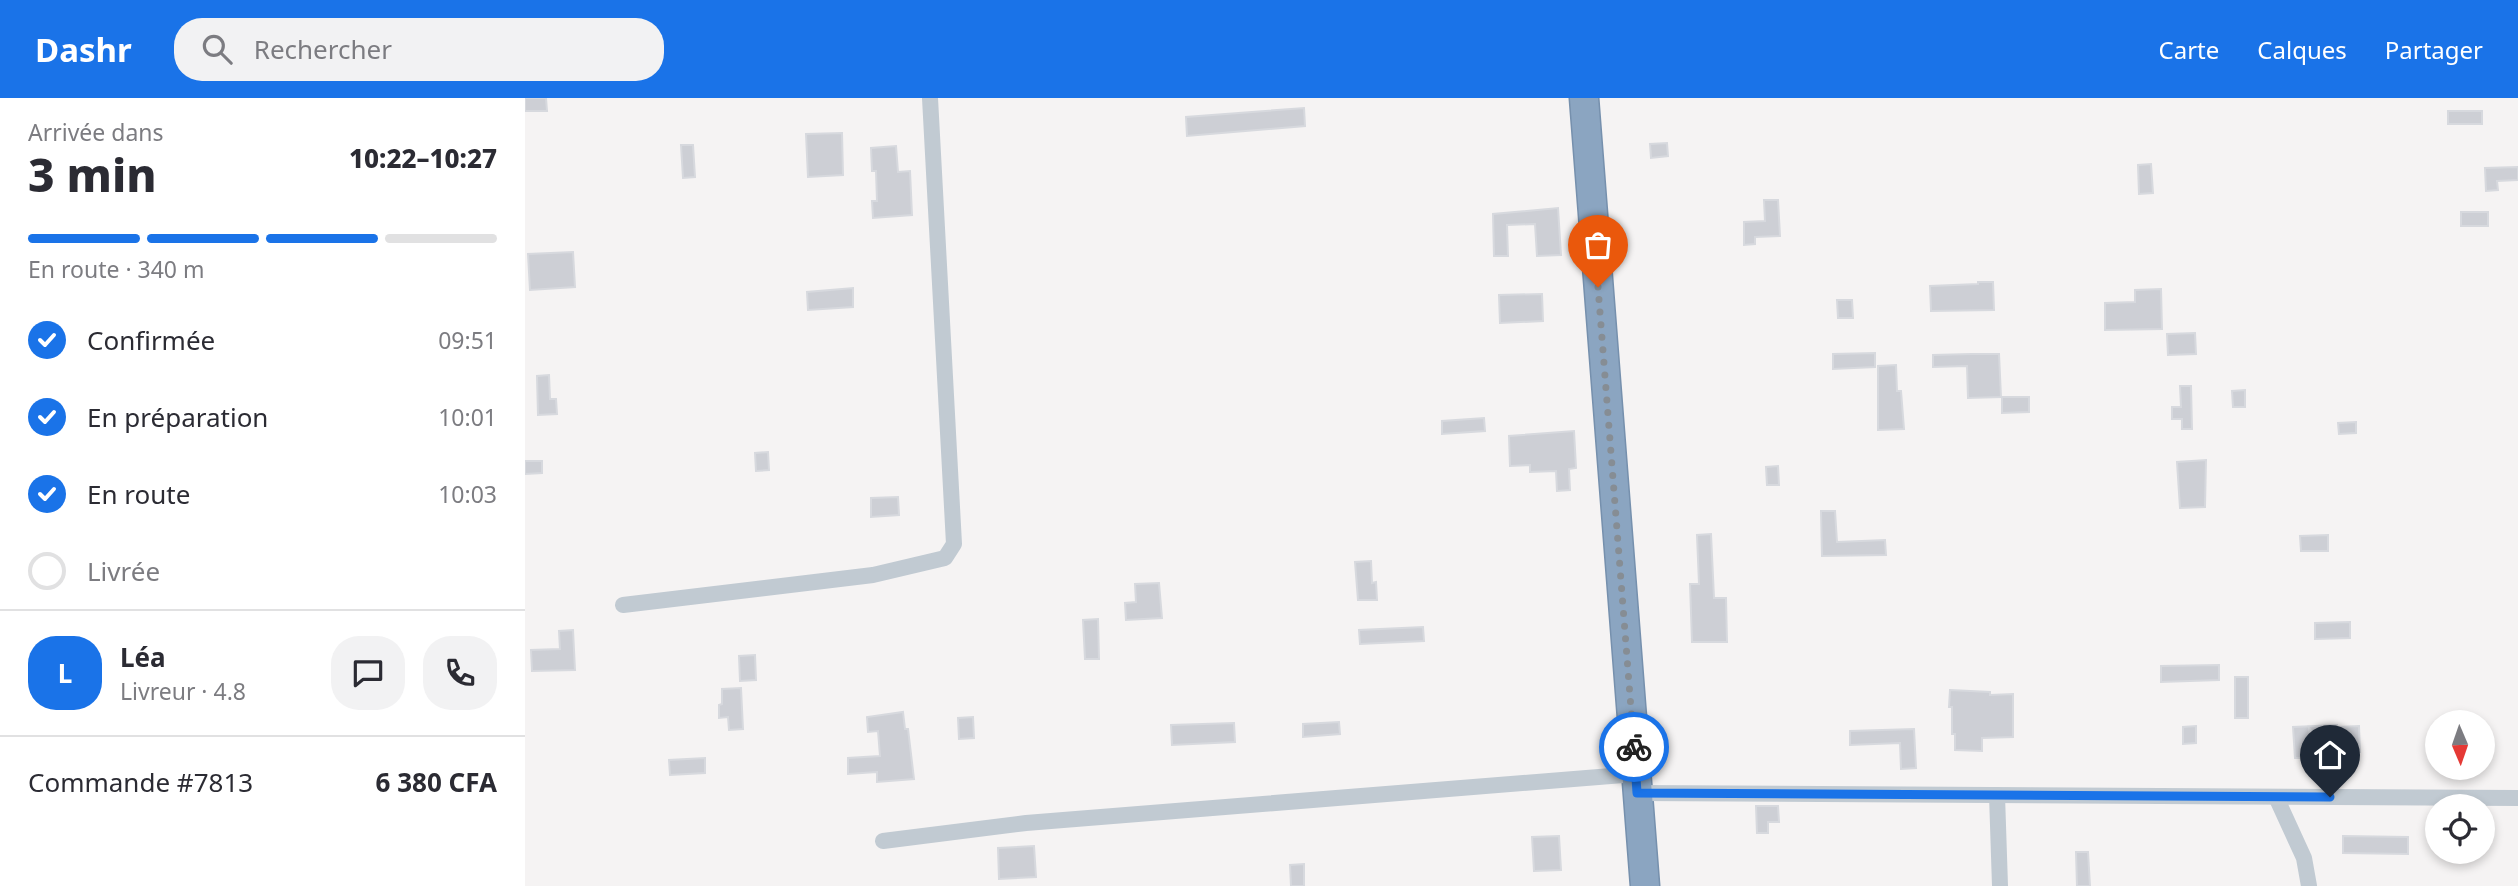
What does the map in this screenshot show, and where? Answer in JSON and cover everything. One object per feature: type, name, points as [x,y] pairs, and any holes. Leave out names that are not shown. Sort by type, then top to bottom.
[{"type":"highway","points":[[1584,98],[1645,886]]},
{"type":"street","points":[[623,605],[873,575],[945,558],[954,544],[930,98]]},
{"type":"street","points":[[883,841],[1025,823],[1636,784],[1997,795],[2518,798]]},
{"type":"street","points":[[1997,795],[2000,886]]},
{"type":"street","points":[[2276,797],[2304,858],[2309,886]]},
{"type":"building","points":[[525,98],[546,98],[547,111],[525,111]]},
{"type":"building","points":[[1304,108],[1305,126],[1187,136],[1186,117]]},
{"type":"building","points":[[2448,111],[2482,111],[2482,124],[2448,124]]},
{"type":"building","points":[[842,133],[843,175],[808,177],[806,134]]},
{"type":"building","points":[[1667,143],[1668,156],[1651,158],[1650,144]]},
{"type":"building","points":[[681,145],[693,145],[695,177],[683,178]]},
{"type":"building","points":[[896,146],[898,172],[910,171],[912,215],[873,218],[872,201],[877,201],[876,171],[872,171],[871,148]]},
{"type":"building","points":[[2151,164],[2153,193],[2139,194],[2138,165]]},
{"type":"building","points":[[2518,167],[2518,180],[2497,181],[2498,190],[2486,191],[2485,168]]},
{"type":"building","points":[[1764,200],[1778,200],[1780,236],[1755,237],[1755,244],[1744,245],[1744,222],[1765,221]]},
{"type":"building","points":[[1558,208],[1561,255],[1537,256],[1535,224],[1507,225],[1508,256],[1494,256],[1493,214]]},
{"type":"building","points":[[2461,212],[2488,212],[2488,226],[2461,226]]},
{"type":"building","points":[[573,252],[575,287],[530,290],[528,254]]},
{"type":"building","points":[[1993,282],[1994,310],[1931,311],[1930,286]]},
{"type":"building","points":[[853,288],[853,307],[808,310],[807,292]]},
{"type":"building","points":[[2161,289],[2162,329],[2105,330],[2105,303],[2135,302],[2135,290]]},
{"type":"building","points":[[1542,294],[1543,321],[1500,323],[1499,295]]},
{"type":"building","points":[[1837,300],[1852,300],[1853,318],[1838,318]]},
{"type":"building","points":[[2195,333],[2196,354],[2168,355],[2167,334]]},
{"type":"building","points":[[1875,353],[1875,367],[1833,369],[1833,354]]},
{"type":"building","points":[[1999,354],[2001,397],[1968,398],[1967,366],[1933,367],[1933,355]]},
{"type":"building","points":[[1896,365],[1897,391],[1901,391],[1904,429],[1878,430],[1878,366]]},
{"type":"building","points":[[549,375],[550,399],[556,399],[557,414],[538,415],[537,376]]},
{"type":"building","points":[[2180,386],[2191,386],[2192,429],[2182,429],[2182,419],[2172,419],[2172,407],[2181,407]]},
{"type":"building","points":[[2245,390],[2245,407],[2233,407],[2232,391]]},
{"type":"building","points":[[2002,397],[2029,397],[2029,412],[2002,413]]},
{"type":"building","points":[[1484,418],[1485,431],[1442,434],[1442,421]]},
{"type":"building","points":[[2356,422],[2356,433],[2339,434],[2338,423]]},
{"type":"building","points":[[1574,431],[1576,468],[1569,469],[1570,490],[1557,491],[1556,471],[1530,472],[1530,465],[1510,466],[1509,436]]},
{"type":"building","points":[[768,452],[769,470],[756,471],[755,453]]},
{"type":"building","points":[[2206,460],[2205,507],[2180,508],[2177,462]]},
{"type":"building","points":[[525,461],[542,461],[542,473],[525,474]]},
{"type":"building","points":[[1778,466],[1779,485],[1767,485],[1766,467]]},
{"type":"building","points":[[898,497],[899,515],[871,517],[871,498]]},
{"type":"building","points":[[1821,511],[1835,511],[1837,542],[1885,540],[1886,555],[1822,556]]},
{"type":"building","points":[[1711,534],[1714,598],[1726,598],[1727,642],[1692,642],[1690,584],[1699,584],[1697,535]]},
{"type":"building","points":[[2328,535],[2328,551],[2301,551],[2300,536]]},
{"type":"building","points":[[1371,561],[1372,583],[1376,582],[1377,600],[1358,600],[1355,562]]},
{"type":"building","points":[[1159,583],[1162,618],[1126,620],[1125,603],[1136,602],[1135,584]]},
{"type":"building","points":[[1098,619],[1099,659],[1085,659],[1083,620]]},
{"type":"building","points":[[2350,622],[2350,638],[2315,639],[2315,623]]},
{"type":"building","points":[[1423,627],[1424,641],[1360,644],[1359,630]]},
{"type":"building","points":[[573,630],[575,670],[532,671],[531,650],[560,649],[559,631]]},
{"type":"building","points":[[755,655],[756,680],[740,681],[739,656]]},
{"type":"building","points":[[2219,665],[2219,680],[2161,682],[2161,666]]},
{"type":"building","points":[[2235,677],[2248,677],[2248,718],[2235,718]]},
{"type":"building","points":[[741,688],[743,729],[729,730],[728,717],[719,718],[722,689]]},
{"type":"building","points":[[1950,690],[1990,692],[1990,695],[2013,694],[2013,737],[1982,738],[1982,751],[1955,750],[1952,707],[1949,707]]},
{"type":"building","points":[[903,712],[905,729],[908,729],[914,779],[877,782],[877,772],[848,774],[848,758],[880,756],[878,731],[868,732],[867,717]]},
{"type":"building","points":[[973,717],[974,738],[959,739],[958,718]]},
{"type":"building","points":[[1339,722],[1340,734],[1303,737],[1303,724]]},
{"type":"building","points":[[1234,723],[1235,742],[1172,745],[1171,725]]},
{"type":"building","points":[[2196,726],[2196,743],[2183,744],[2183,727]]},
{"type":"building","points":[[2359,726],[2360,752],[2338,752],[2333,759],[2309,728],[2311,758],[2295,758],[2293,727]]},
{"type":"building","points":[[1914,729],[1916,768],[1901,769],[1900,743],[1850,745],[1850,731]]},
{"type":"building","points":[[705,758],[705,773],[670,775],[669,760]]},
{"type":"building","points":[[1756,806],[1778,806],[1779,822],[1768,822],[1768,833],[1757,833]]},
{"type":"building","points":[[1559,836],[1561,870],[1534,871],[1532,837]]},
{"type":"building","points":[[2343,836],[2408,837],[2408,854],[2343,853]]},
{"type":"building","points":[[1034,846],[1036,877],[999,879],[998,848]]},
{"type":"building","points":[[2076,852],[2088,852],[2090,886],[2077,886]]},
{"type":"building","points":[[1304,864],[1304,886],[1291,886],[1290,865]]},
{"type":"way so far","points":[[1598,287],[1634,747]]},
{"type":"route","points":[[1634,747],[1637,793],[2330,797]]}]
